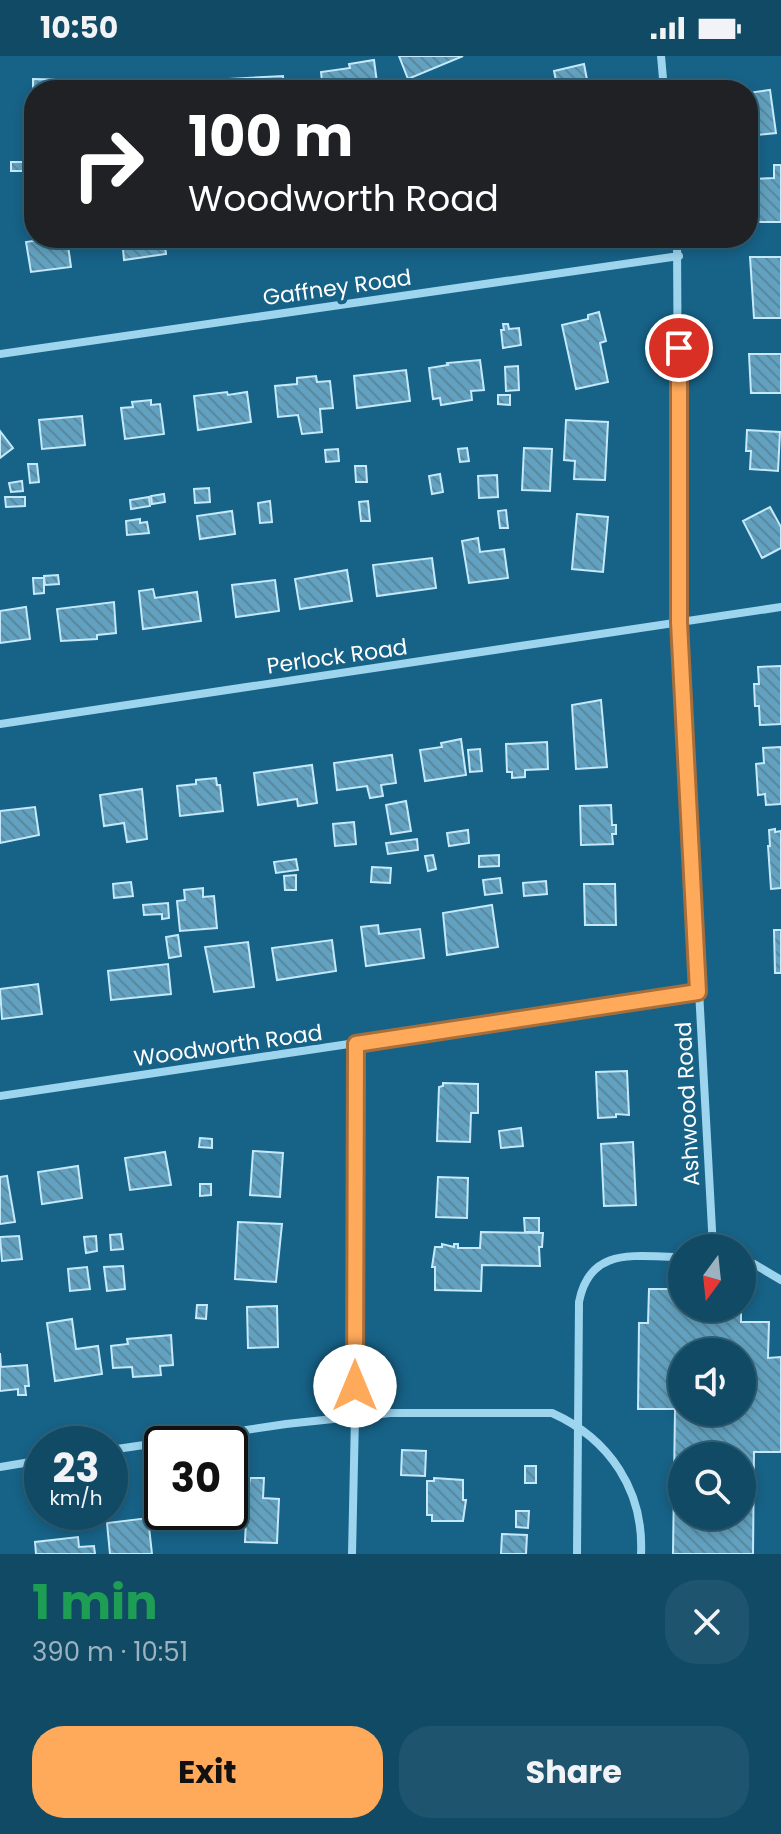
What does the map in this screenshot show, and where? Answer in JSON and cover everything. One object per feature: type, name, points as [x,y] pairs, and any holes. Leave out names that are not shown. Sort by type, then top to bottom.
[{"type":"street","points":[[661,56],[663,80]]},
{"type":"street","name":"Ashwood Road","points":[[678,248],[679,622],[712,1234]]},
{"type":"street","name":"Gaffney Road","points":[[0,354],[679,256]]},
{"type":"street","name":"Perlock Road","points":[[0,724],[781,607]]},
{"type":"street","name":"Woodworth Road","points":[[0,1096],[698,992]]},
{"type":"street","points":[[352,1554],[356,1044]]},
{"type":"street","points":[[577,1554],[579,1302],[582,1286],[602,1262],[618,1256],[668,1257]]},
{"type":"street","points":[[756,1265],[781,1280]]},
{"type":"street","points":[[128,1447],[286,1424],[390,1413],[552,1413],[577,1424],[619,1467],[632,1493],[642,1531],[641,1554]]},
{"type":"street","points":[[0,1467],[24,1463]]},
{"type":"building","points":[[399,56],[463,56],[408,79]]},
{"type":"building","points":[[374,60],[377,80],[322,80],[321,72],[350,68],[349,64]]},
{"type":"building","points":[[584,64],[587,80],[556,80],[554,71]]},
{"type":"building","points":[[283,76],[283,80],[229,80]]},
{"type":"building","points":[[770,90],[776,133],[758,135],[758,92]]},
{"type":"building","points":[[11,162],[23,162],[23,171],[11,171]]},
{"type":"building","points":[[774,165],[781,165],[781,222],[758,222],[758,179],[774,178]]},
{"type":"building","points":[[27,248],[68,248],[71,267],[31,272]]},
{"type":"building","points":[[123,248],[165,248],[166,254],[124,260]]},
{"type":"building","points":[[750,257],[781,257],[781,318],[754,318]]},
{"type":"building","points":[[599,312],[606,341],[600,343],[608,382],[576,389],[562,325],[588,319],[588,315]]},
{"type":"building","points":[[503,324],[508,324],[509,329],[519,328],[521,345],[503,348]]},
{"type":"building","points":[[749,354],[781,354],[781,393],[751,393]]},
{"type":"building","points":[[480,360],[484,390],[471,391],[472,400],[441,405],[440,398],[433,399],[429,368]]},
{"type":"building","points":[[518,366],[519,390],[506,391],[505,367]]},
{"type":"building","points":[[406,370],[410,401],[357,408],[354,376]]},
{"type":"building","points":[[316,376],[317,382],[330,381],[333,408],[320,409],[322,432],[302,434],[298,415],[278,417],[275,386],[297,384],[297,378]]},
{"type":"building","points":[[227,392],[228,395],[247,392],[251,422],[198,430],[194,396]]},
{"type":"building","points":[[498,395],[510,395],[510,405],[498,404]]},
{"type":"building","points":[[151,400],[151,405],[160,404],[164,434],[125,439],[121,408],[133,407],[132,402]]},
{"type":"building","points":[[82,416],[85,445],[42,449],[39,420]]},
{"type":"building","points":[[566,420],[608,422],[605,480],[574,479],[575,461],[564,460]]},
{"type":"building","points":[[747,430],[780,432],[778,471],[750,469],[751,451],[746,451]]},
{"type":"building","points":[[0,431],[13,448],[0,458]]},
{"type":"building","points":[[467,448],[469,461],[460,462],[458,449]]},
{"type":"building","points":[[524,448],[552,449],[550,491],[522,490]]},
{"type":"building","points":[[338,449],[339,461],[326,462],[325,450]]},
{"type":"building","points":[[28,464],[37,464],[39,482],[30,483]]},
{"type":"building","points":[[355,466],[366,466],[367,482],[356,482]]},
{"type":"building","points":[[440,474],[443,492],[432,494],[429,476]]},
{"type":"building","points":[[497,475],[498,497],[479,498],[478,476]]},
{"type":"building","points":[[22,481],[23,491],[11,492],[9,483]]},
{"type":"building","points":[[209,488],[210,502],[195,503],[194,489]]},
{"type":"building","points":[[164,494],[165,502],[152,504],[151,496]]},
{"type":"building","points":[[5,497],[25,497],[25,506],[6,507]]},
{"type":"building","points":[[149,497],[150,506],[131,509],[130,500]]},
{"type":"building","points":[[270,501],[272,522],[260,523],[258,503]]},
{"type":"building","points":[[368,501],[370,521],[361,521],[359,502]]},
{"type":"building","points":[[770,507],[781,527],[781,548],[762,558],[743,521]]},
{"type":"building","points":[[506,510],[508,528],[500,528],[498,511]]},
{"type":"building","points":[[232,511],[235,534],[200,539],[197,516]]},
{"type":"building","points":[[577,514],[608,517],[603,572],[572,569]]},
{"type":"building","points":[[140,519],[140,523],[147,522],[149,533],[127,535],[126,521]]},
{"type":"building","points":[[478,538],[480,552],[504,549],[508,578],[469,583],[462,541]]},
{"type":"building","points":[[432,558],[436,588],[377,596],[373,565]]},
{"type":"building","points":[[347,570],[352,601],[300,609],[295,579]]},
{"type":"building","points":[[58,575],[59,584],[45,585],[44,576]]},
{"type":"building","points":[[33,578],[44,578],[44,593],[34,594]]},
{"type":"building","points":[[275,580],[279,611],[236,617],[232,585]]},
{"type":"building","points":[[153,589],[155,598],[197,592],[201,621],[143,629],[139,591]]},
{"type":"building","points":[[114,602],[116,633],[97,635],[97,639],[61,641],[57,609]]},
{"type":"building","points":[[26,607],[30,639],[0,643],[0,611]]},
{"type":"building","points":[[781,666],[781,724],[760,725],[754,684],[759,684],[758,667]]},
{"type":"building","points":[[601,700],[607,767],[576,769],[572,705]]},
{"type":"building","points":[[461,739],[466,775],[425,781],[420,750],[442,747],[441,743]]},
{"type":"building","points":[[547,742],[548,769],[525,770],[525,777],[512,778],[512,772],[507,772],[506,744]]},
{"type":"building","points":[[781,747],[781,804],[766,805],[765,794],[758,795],[756,764],[764,763],[763,748]]},
{"type":"building","points":[[480,749],[482,771],[470,772],[468,750]]},
{"type":"building","points":[[392,755],[396,783],[381,785],[383,796],[370,798],[367,786],[337,790],[334,763]]},
{"type":"building","points":[[312,765],[317,803],[298,806],[297,799],[258,805],[254,773]]},
{"type":"building","points":[[216,778],[217,785],[220,785],[223,811],[180,816],[177,786]]},
{"type":"building","points":[[142,789],[147,839],[127,842],[124,823],[104,826],[100,795]]},
{"type":"building","points":[[406,801],[411,831],[391,834],[386,805]]},
{"type":"building","points":[[611,805],[612,825],[616,825],[616,834],[612,834],[613,844],[581,845],[580,806]]},
{"type":"building","points":[[35,807],[39,835],[0,843],[0,811]]},
{"type":"building","points":[[354,822],[356,844],[335,846],[333,824]]},
{"type":"building","points":[[775,829],[775,832],[781,831],[781,888],[771,889],[769,830]]},
{"type":"building","points":[[468,830],[469,843],[449,846],[447,833]]},
{"type":"building","points":[[417,839],[418,850],[388,854],[386,843]]},
{"type":"building","points":[[433,855],[436,869],[428,871],[425,856]]},
{"type":"building","points":[[499,855],[499,866],[479,867],[479,856]]},
{"type":"building","points":[[296,859],[298,870],[276,873],[274,862]]},
{"type":"building","points":[[372,867],[391,868],[390,883],[371,882]]},
{"type":"building","points":[[296,875],[296,890],[285,890],[284,876]]},
{"type":"building","points":[[500,878],[502,893],[485,895],[483,880]]},
{"type":"building","points":[[546,881],[547,894],[524,896],[523,883]]},
{"type":"building","points":[[131,882],[133,896],[114,898],[113,884]]},
{"type":"building","points":[[584,884],[615,884],[616,925],[585,925]]},
{"type":"building","points":[[203,888],[203,897],[214,896],[217,928],[180,931],[177,901],[185,900],[184,890]]},
{"type":"building","points":[[168,903],[169,918],[162,919],[162,914],[144,915],[143,905]]},
{"type":"building","points":[[492,905],[498,947],[447,955],[443,913]]},
{"type":"building","points":[[378,925],[379,934],[420,929],[424,958],[366,966],[361,927]]},
{"type":"building","points":[[774,930],[781,930],[781,973],[775,973]]},
{"type":"building","points":[[178,935],[181,956],[169,958],[166,937]]},
{"type":"building","points":[[332,940],[336,971],[277,980],[272,948]]},
{"type":"building","points":[[248,942],[254,987],[214,992],[205,947]]},
{"type":"building","points":[[168,964],[171,994],[111,1000],[108,971]]},
{"type":"building","points":[[38,984],[42,1014],[2,1019],[0,989]]},
{"type":"building","points":[[627,1071],[629,1115],[598,1118],[596,1072]]},
{"type":"building","points":[[443,1083],[478,1084],[478,1113],[471,1113],[470,1142],[437,1141],[439,1087]]},
{"type":"building","points":[[521,1128],[523,1146],[501,1148],[499,1131]]},
{"type":"building","points":[[200,1138],[212,1139],[212,1148],[199,1147]]},
{"type":"building","points":[[633,1142],[636,1205],[604,1206],[601,1144]]},
{"type":"building","points":[[253,1151],[283,1153],[280,1197],[250,1195]]},
{"type":"building","points":[[165,1152],[171,1185],[130,1190],[125,1158]]},
{"type":"building","points":[[78,1166],[82,1198],[42,1204],[38,1172]]},
{"type":"building","points":[[7,1176],[15,1222],[0,1224],[0,1177]]},
{"type":"building","points":[[438,1177],[468,1178],[467,1218],[436,1217]]},
{"type":"building","points":[[200,1184],[211,1184],[211,1195],[200,1196]]},
{"type":"building","points":[[524,1218],[539,1218],[539,1232],[525,1232]]},
{"type":"building","points":[[238,1222],[282,1224],[276,1282],[235,1279]]},
{"type":"building","points":[[481,1232],[543,1233],[542,1247],[539,1247],[540,1266],[482,1265],[481,1291],[435,1290],[435,1267],[432,1267],[435,1247],[442,1247],[442,1244],[454,1247],[458,1244],[458,1248],[480,1248]]},
{"type":"building","points":[[121,1234],[123,1249],[111,1250],[110,1235]]},
{"type":"building","points":[[19,1236],[22,1259],[2,1261],[0,1237]]},
{"type":"building","points":[[96,1236],[97,1251],[86,1253],[84,1237]]},
{"type":"building","points":[[123,1266],[125,1289],[107,1291],[104,1267]]},
{"type":"building","points":[[87,1267],[90,1289],[70,1291],[68,1269]]},
{"type":"building","points":[[649,1289],[668,1289],[668,1322],[769,1322],[768,1358],[781,1357],[781,1452],[756,1452],[756,1442],[675,1442],[675,1426],[756,1426],[756,1338],[668,1338],[668,1409],[638,1409],[639,1323],[648,1323]]},
{"type":"building","points":[[197,1305],[207,1305],[206,1319],[196,1318]]},
{"type":"building","points":[[277,1306],[278,1347],[248,1348],[247,1307]]},
{"type":"building","points":[[72,1319],[76,1349],[98,1346],[102,1374],[55,1381],[47,1323]]},
{"type":"building","points":[[171,1335],[173,1365],[160,1366],[161,1375],[133,1377],[132,1367],[113,1368],[111,1346],[128,1344],[127,1339]]},
{"type":"building","points":[[0,1353],[1,1367],[27,1365],[29,1386],[25,1386],[26,1395],[18,1395],[18,1389],[0,1391]]},
{"type":"building","points":[[402,1450],[426,1451],[425,1476],[401,1475]]},
{"type":"building","points":[[525,1466],[536,1466],[536,1483],[525,1483]]},
{"type":"building","points":[[250,1478],[264,1478],[263,1498],[279,1499],[277,1543],[245,1542]]},
{"type":"building","points":[[434,1478],[463,1480],[463,1500],[466,1500],[463,1521],[432,1521],[432,1515],[427,1515],[427,1481],[434,1481]]},
{"type":"building","points":[[516,1511],[529,1511],[528,1528],[516,1527]]},
{"type":"building","points":[[144,1518],[144,1530],[149,1530],[152,1554],[110,1554],[108,1530],[128,1530],[128,1520]]},
{"type":"building","points":[[673,1530],[753,1530],[753,1554],[673,1554]]},
{"type":"building","points":[[502,1534],[527,1535],[526,1554],[501,1554]]},
{"type":"building","points":[[78,1537],[79,1547],[94,1546],[95,1554],[36,1554],[35,1542]]},
{"type":"route","points":[[355,1386],[356,1044],[698,992],[679,622],[679,348]]}]
